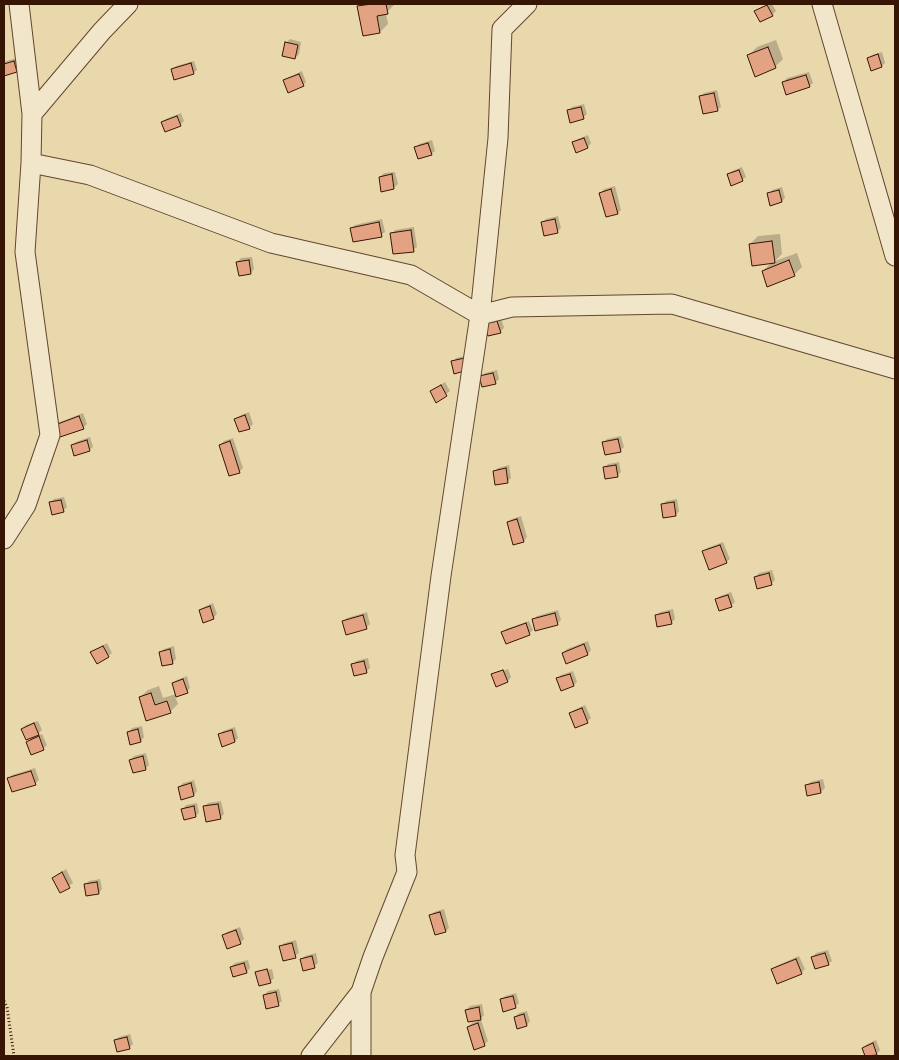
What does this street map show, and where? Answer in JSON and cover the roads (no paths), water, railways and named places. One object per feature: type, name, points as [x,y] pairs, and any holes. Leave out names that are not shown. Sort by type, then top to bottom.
[{"type":"street","points":[[4,539],[26,505],[50,434],[25,252],[32,164],[32,114],[20,4]]},
{"type":"street","points":[[32,114],[102,31],[128,4]]},
{"type":"street","points":[[361,1056],[361,992],[372,957],[407,872],[405,855],[436,614],[480,315],[498,138],[502,29],[528,4]]},
{"type":"street","points":[[822,4],[895,256]]},
{"type":"street","points":[[32,164],[90,175],[270,243],[411,275],[480,315],[512,307],[672,304],[895,369]]},
{"type":"street","points":[[311,1056],[361,992]]}]
